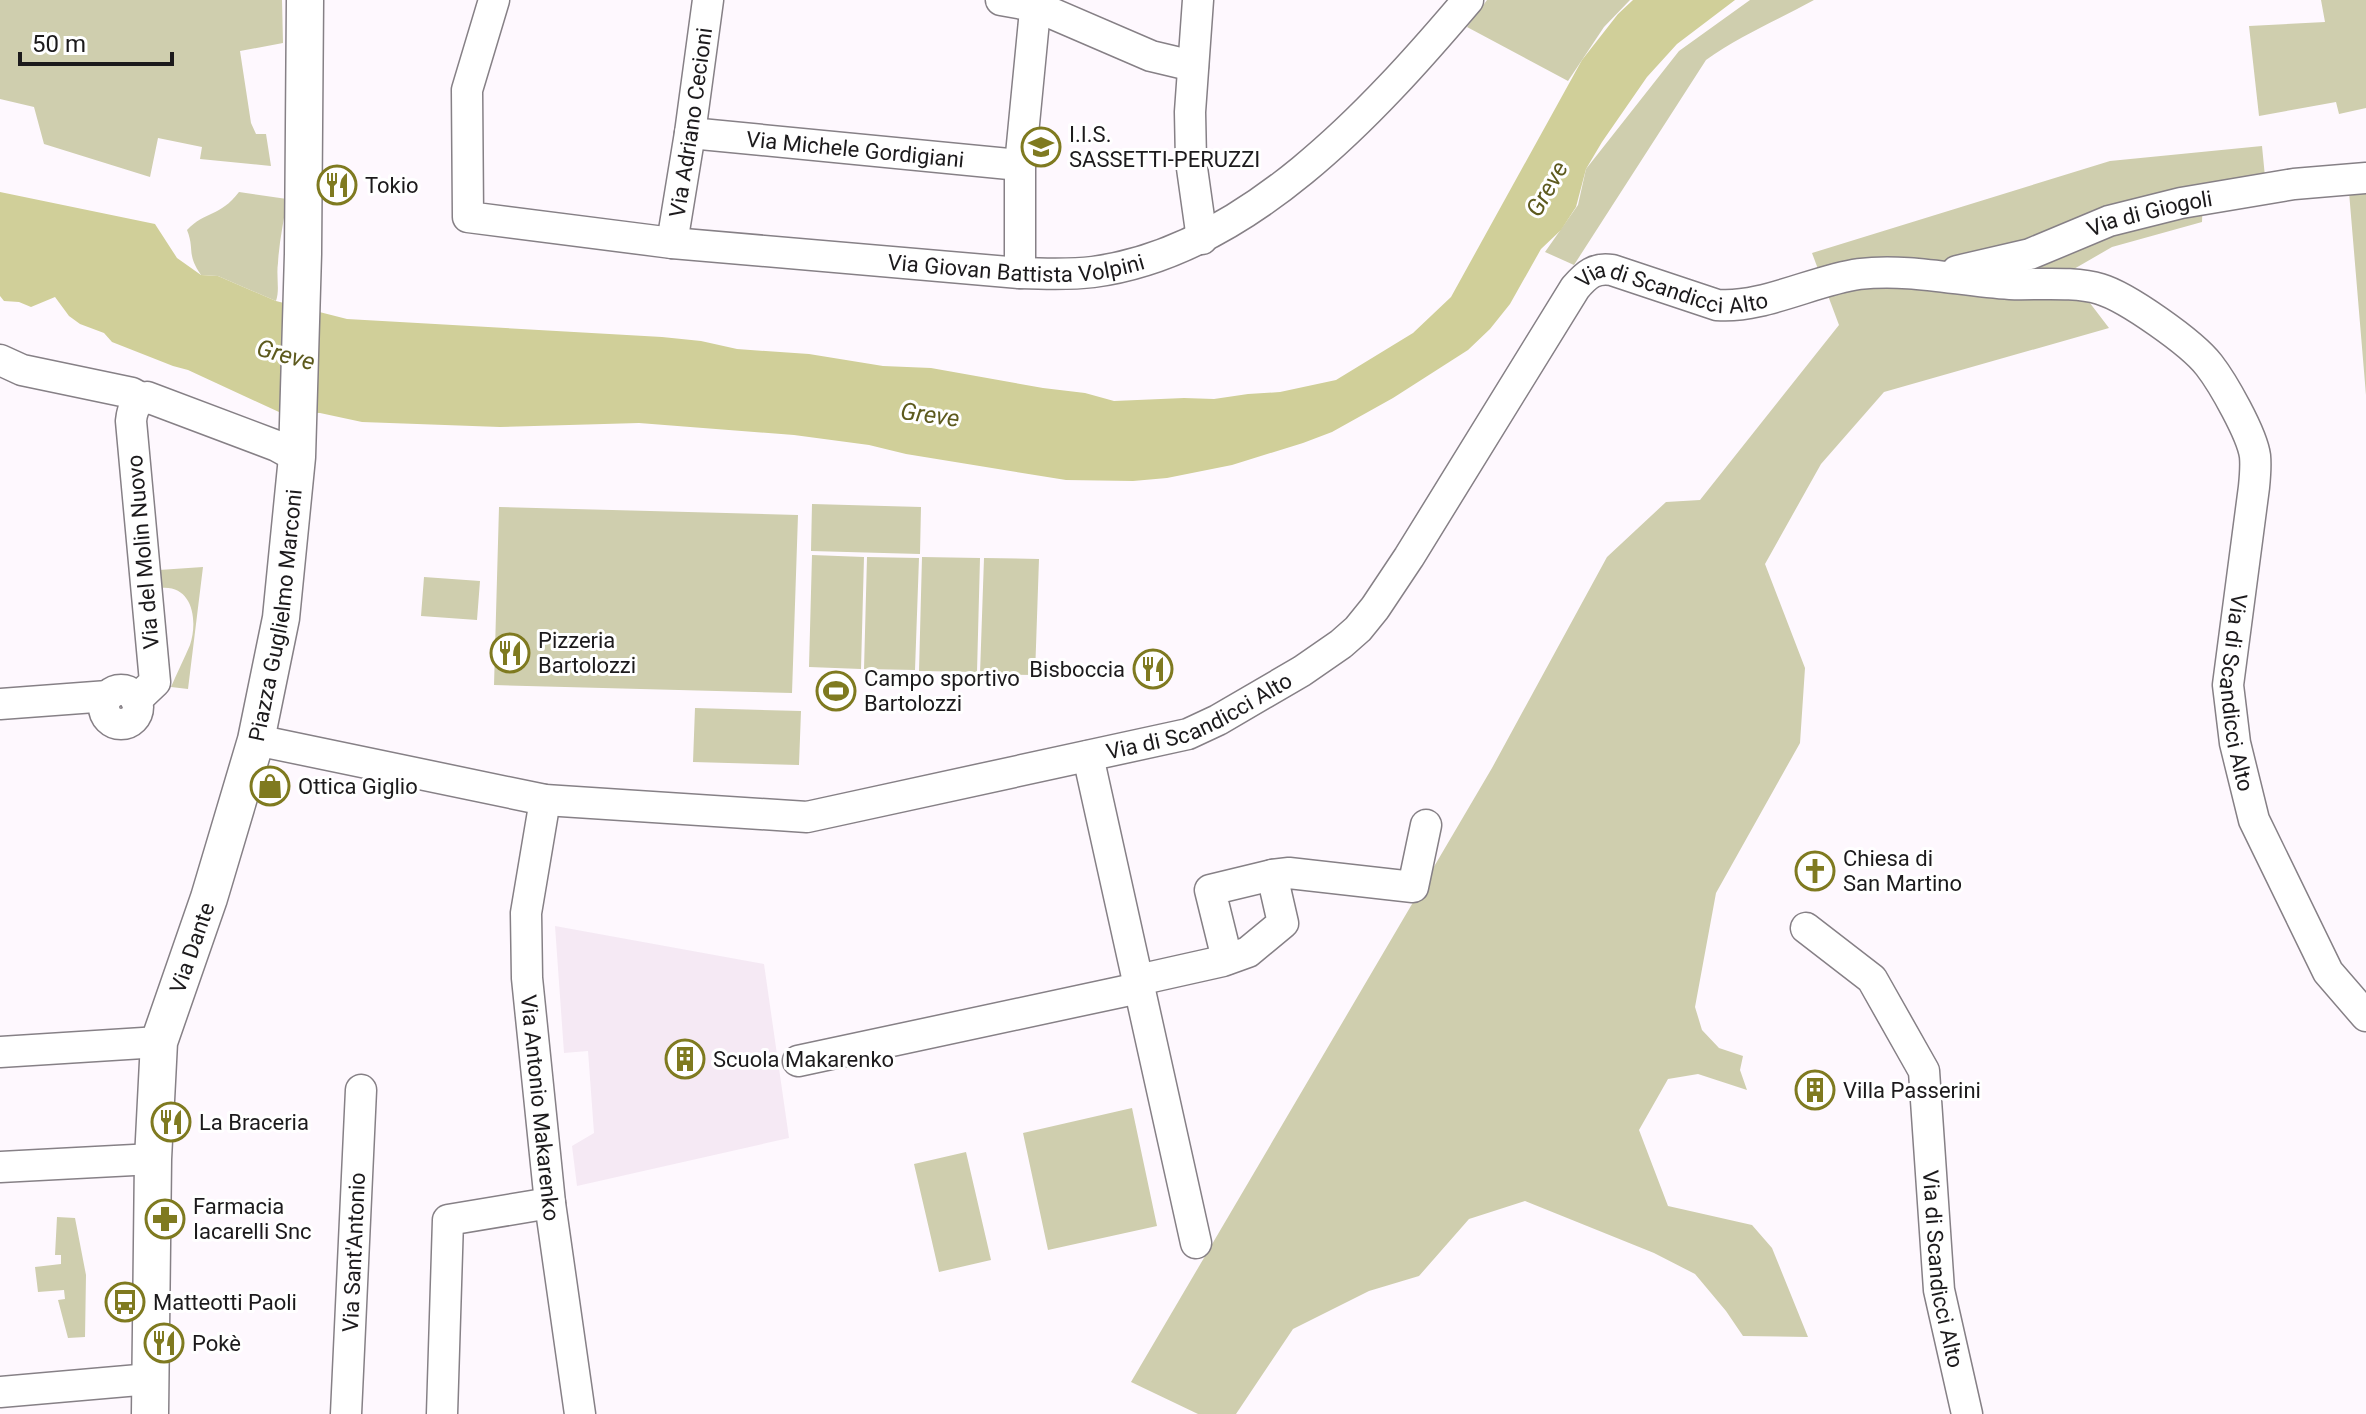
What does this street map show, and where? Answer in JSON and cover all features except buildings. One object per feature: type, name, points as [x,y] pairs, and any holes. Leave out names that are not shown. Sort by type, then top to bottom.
[{"type":"main road","name":"Piazza Guglielmo Marconi","points":[[256,740],[281,618],[297,446],[303,254],[305,0]]},
{"type":"main road","name":"Via Dante","points":[[150,1414],[153,1159],[159,1042],[209,898],[256,740]]},
{"type":"street","name":"Via Giovan Battista Volpini","points":[[494,0],[467,90],[468,217],[672,243],[1020,273],[1093,272],[1144,260],[1202,239],[1229,224],[1295,176],[1367,111],[1468,0]]},
{"type":"street","name":"Via Adriano Cecioni","points":[[672,243],[708,0]]},
{"type":"street","points":[[1001,0],[1036,3],[1151,56],[1193,66]]},
{"type":"street","points":[[1198,0],[1190,112],[1191,161],[1202,239]]},
{"type":"street","points":[[1020,273],[1020,165],[1036,3]]},
{"type":"street","name":"Via Michele Gordigiani","points":[[690,133],[1020,165]]},
{"type":"street","name":"Via di Giogoli","points":[[1940,275],[2030,254],[2109,221],[2181,203],[2294,184],[2366,178]]},
{"type":"street","name":"Via di Scandicci Alto","points":[[545,800],[807,817],[1188,734],[1202,728],[1302,671],[1350,637],[1381,599],[1575,288],[1590,273],[1598,270],[1612,270],[1727,306],[1856,275],[1896,271],[2010,284],[2100,289],[2140,310],[2184,341],[2209,365],[2247,429],[2255,456],[2254,487],[2228,685],[2235,743],[2254,820],[2328,972],[2366,1016]]},
{"type":"street","points":[[0,360],[22,370],[147,397],[285,449],[297,446]]},
{"type":"street","name":"Via del Molin Nuovo","points":[[0,704],[122,698],[155,682],[131,421],[141,398]]},
{"type":"street","name":"Piazza Guglielmo Marconi","points":[[256,740],[545,800]]},
{"type":"street","points":[[1088,756],[1196,1243]]},
{"type":"street","name":"Via Antonio Makarenko","points":[[545,800],[527,901],[526,944],[534,1058],[550,1203],[580,1414]]},
{"type":"street","points":[[1227,959],[1210,890],[1289,873],[1413,887],[1426,825]]},
{"type":"street","points":[[798,1061],[1139,984],[1248,952],[1283,923],[1272,875]]},
{"type":"street","name":"Via di Scandicci Alto","points":[[1806,928],[1872,979],[1924,1071],[1939,1290],[1967,1414]]},
{"type":"street","points":[[0,1052],[159,1042]]},
{"type":"street","name":"Via Sant'Antonio","points":[[346,1414],[361,1090]]},
{"type":"street","points":[[0,1167],[153,1159]]},
{"type":"street","points":[[442,1414],[448,1220],[550,1203]]},
{"type":"street","points":[[0,1392],[150,1379]]},
{"type":"shaded area","points":[[555,926],[764,964],[789,1138],[577,1186],[572,1146],[594,1133],[588,1051],[564,1053]]},
{"type":"green space","points":[[0,0],[282,0],[283,43],[240,51],[251,123],[256,134],[266,134],[271,166],[200,159],[202,147],[158,138],[150,177],[44,144],[34,107],[0,99]]},
{"type":"green space","points":[[1487,0],[1630,0],[1604,27],[1568,81],[1467,27]]},
{"type":"green space","points":[[1750,0],[1814,0],[1706,60],[1574,265],[1545,252],[1578,205],[1586,169],[1679,51]]},
{"type":"green space","points":[[2321,0],[2366,0],[2366,108],[2339,114],[2336,102],[2259,116],[2249,26],[2325,22]]},
{"type":"green space","points":[[2262,146],[2265,177],[2203,195],[2202,222],[2112,247],[2067,273],[2109,328],[1884,392],[1821,464],[1765,564],[1805,668],[1800,743],[1716,893],[1695,1007],[1702,1030],[1719,1048],[1743,1056],[1740,1070],[1747,1090],[1698,1074],[1668,1079],[1639,1130],[1668,1206],[1752,1225],[1772,1248],[1808,1337],[1743,1336],[1695,1274],[1654,1253],[1525,1201],[1469,1219],[1419,1276],[1369,1291],[1293,1329],[1236,1414],[1198,1414],[1131,1382],[1492,768],[1607,557],[1666,502],[1700,500],[1839,325],[1812,253],[2110,161]]},
{"type":"green space","points":[[2366,178],[2366,395],[2349,192]]},
{"type":"green space","points":[[239,192],[287,199],[279,247],[276,301],[218,276],[201,275],[194,262],[187,230],[225,206]]},
{"type":"green space","points":[[812,504],[921,507],[920,554],[811,551]]},
{"type":"green space","points":[[499,507],[798,515],[792,693],[494,685]]},
{"type":"green space","points":[[812,555],[864,557],[861,669],[809,667]]},
{"type":"green space","points":[[867,557],[919,558],[915,670],[864,669]]},
{"type":"green space","points":[[922,557],[980,558],[977,672],[919,671]]},
{"type":"green space","points":[[984,558],[1039,559],[1035,675],[980,674]]},
{"type":"green space","points":[[203,567],[188,689],[171,687],[190,645],[193,616],[186,598],[180,592],[161,588],[159,570]]},
{"type":"green space","points":[[424,577],[480,581],[477,620],[421,616]]},
{"type":"green space","points":[[695,708],[801,711],[799,765],[693,762]]},
{"type":"green space","points":[[1132,1108],[1157,1226],[1048,1250],[1023,1133]]},
{"type":"green space","points":[[966,1152],[991,1260],[939,1272],[914,1164]]},
{"type":"green space","points":[[57,1217],[75,1218],[86,1275],[85,1337],[68,1338],[58,1300],[65,1299],[64,1290],[38,1292],[35,1267],[61,1264],[61,1255],[55,1255]]},
{"type":"water","name":"Greve","points":[[1633,0],[1735,0],[1677,44],[1647,77],[1586,169],[1576,207],[1561,230],[1541,249],[1510,304],[1490,329],[1468,350],[1332,432],[1232,465],[1167,478],[1066,480],[869,445],[794,435],[639,423],[500,427],[362,422],[320,413],[279,412],[188,370],[112,342],[104,333],[69,316],[55,297],[31,307],[4,301],[0,296],[0,192],[155,224],[177,258],[201,275],[218,276],[276,301],[347,319],[701,341],[737,349],[809,354],[883,366],[931,368],[1085,393],[1114,401],[1214,399],[1280,392],[1336,380],[1413,333],[1451,297],[1582,60]]},
{"type":"place","name":"I.I.S. SASSETTI-PERUZZI","points":[[1041,147]]},
{"type":"place","name":"Tokio","points":[[337,185]]},
{"type":"place","name":"Pizzeria Bartolozzi","points":[[510,653]]},
{"type":"place","name":"Bisboccia","points":[[1153,669]]},
{"type":"place","name":"Campo sportivo Bartolozzi","points":[[836,691]]},
{"type":"place","name":"Ottica Giglio","points":[[270,786]]},
{"type":"place","name":"Chiesa di San Martino","points":[[1815,871]]},
{"type":"place","name":"Scuola Makarenko","points":[[685,1059]]},
{"type":"place","name":"Villa Passerini","points":[[1815,1090]]},
{"type":"place","name":"La Braceria","points":[[171,1122]]},
{"type":"place","name":"Farmacia Iacarelli Snc","points":[[165,1219]]},
{"type":"place","name":"Matteotti Paoli","points":[[125,1302]]},
{"type":"place","name":"Pokè","points":[[164,1343]]}]
